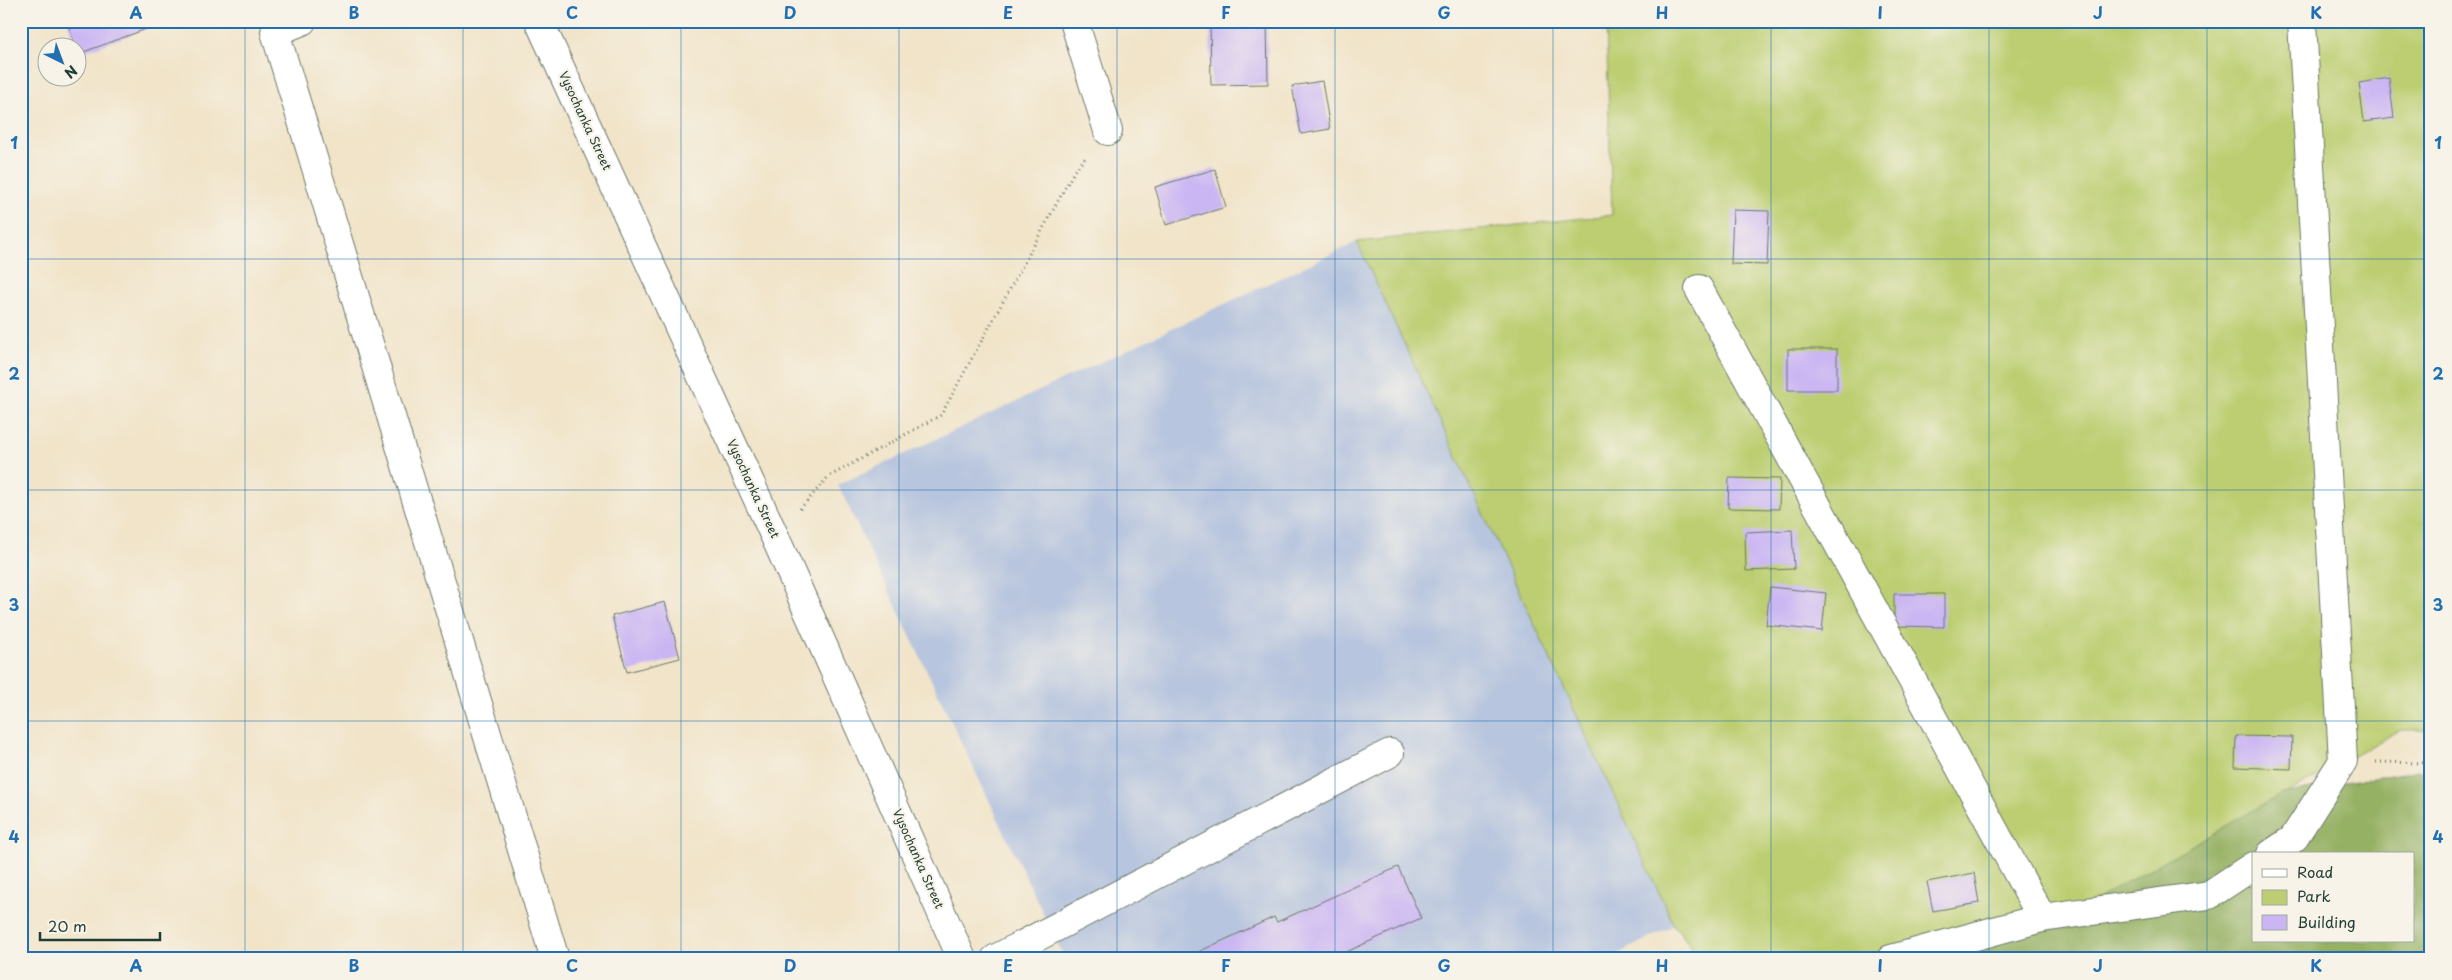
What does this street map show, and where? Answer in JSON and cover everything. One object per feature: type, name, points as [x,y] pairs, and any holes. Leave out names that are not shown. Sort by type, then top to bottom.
[{"type":"street","points":[[302,21],[274,32],[556,959]]},
{"type":"street","name":"Vysochanka Street","points":[[539,21],[775,537],[962,959]]},
{"type":"street","points":[[1074,21],[1108,131]]},
{"type":"street","points":[[2275,852],[2293,839],[2343,761],[2302,21]]},
{"type":"street","points":[[1699,289],[2042,918]]},
{"type":"street","points":[[995,959],[1390,753]]},
{"type":"street","points":[[1891,959],[2042,918],[2209,895],[2252,867]]},
{"type":"path","points":[[775,537],[828,477],[941,415],[1075,170],[1108,131]]},
{"type":"path","points":[[2343,761],[2431,763]]},
{"type":"shaded area","points":[[1357,242],[1674,925],[1608,959],[1065,959],[838,485]]},
{"type":"green space","points":[[1606,21],[2431,21],[2431,730],[2400,730],[2046,928],[1833,959],[1701,959],[1674,925],[1357,242],[1612,215]]},
{"type":"green space","points":[[2425,769],[2431,770],[2431,959],[1931,959],[2046,928],[2282,794]]},
{"type":"building","points":[[67,21],[168,21],[88,50],[88,38],[73,38]]},
{"type":"building","points":[[1210,21],[1267,21],[1268,84],[1211,85]]},
{"type":"building","points":[[2389,78],[2394,118],[2364,122],[2359,83]]},
{"type":"building","points":[[1322,81],[1330,129],[1301,134],[1292,86]]},
{"type":"building","points":[[1215,169],[1226,207],[1166,225],[1155,187]]},
{"type":"building","points":[[1733,210],[1769,211],[1767,265],[1731,264]]},
{"type":"building","points":[[1788,349],[1837,349],[1837,390],[1788,390]]},
{"type":"building","points":[[1729,478],[1780,479],[1779,509],[1728,508]]},
{"type":"building","points":[[1792,530],[1794,569],[1746,571],[1745,532]]},
{"type":"building","points":[[1770,587],[1826,593],[1822,631],[1766,625]]},
{"type":"building","points":[[1894,594],[1944,594],[1944,627],[1894,626]]},
{"type":"building","points":[[665,602],[680,658],[627,672],[612,616]]},
{"type":"building","points":[[2236,736],[2292,737],[2291,769],[2235,767]]},
{"type":"building","points":[[1398,867],[1421,918],[1331,959],[1183,959],[1274,917],[1277,922]]},
{"type":"building","points":[[1974,873],[1979,903],[1933,911],[1927,882]]}]
